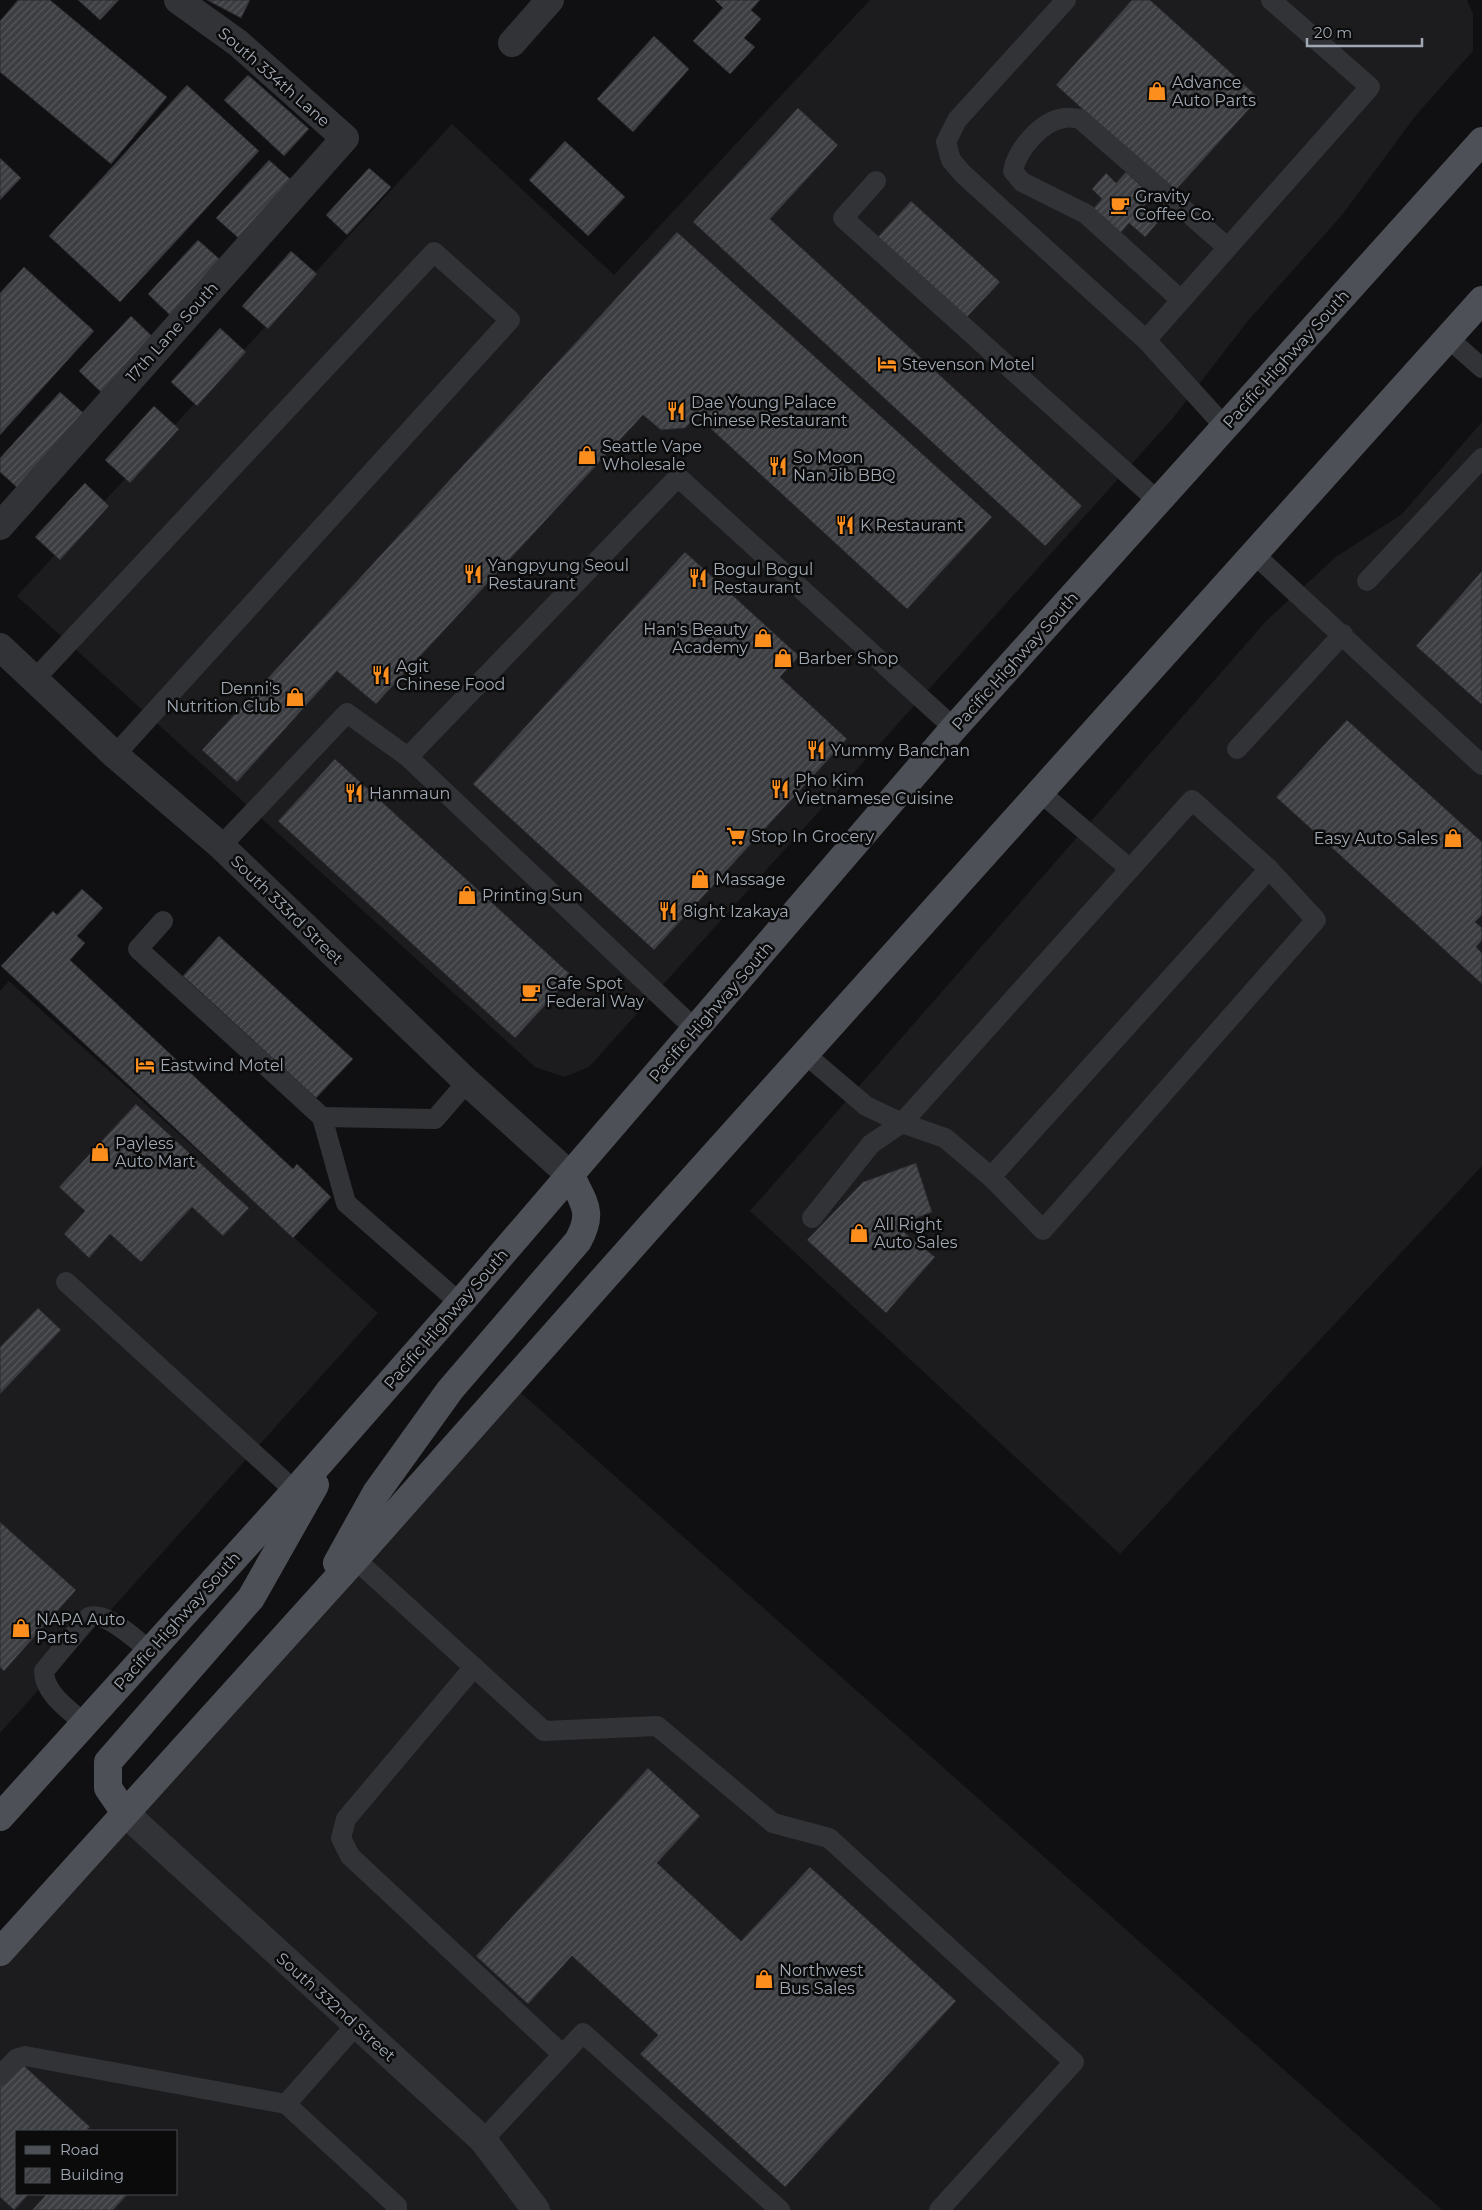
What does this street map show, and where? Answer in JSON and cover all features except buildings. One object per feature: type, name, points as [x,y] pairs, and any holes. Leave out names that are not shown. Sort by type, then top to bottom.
[{"type":"main road","name":"Pacific Highway South","points":[[0,1817],[460,1304],[954,728],[1482,141]]},
{"type":"main road","points":[[0,1952],[314,1606],[805,1054],[1042,793],[1482,300]]},
{"type":"main road","points":[[314,1606],[376,1493],[450,1390],[578,1241],[587,1224],[586,1208],[571,1176]]},
{"type":"main road","points":[[125,1813],[108,1788],[108,1762],[251,1598],[343,1436]]},
{"type":"street","name":"South 334th Lane","points":[[178,0],[238,43],[345,138]]},
{"type":"street","points":[[512,42],[550,0]]},
{"type":"street","name":"17th Lane South","points":[[0,526],[345,138]]},
{"type":"street","name":"South 333rd Street","points":[[0,647],[115,755],[222,846],[467,1082],[571,1176]]},
{"type":"street","name":"South 332nd Street","points":[[125,1813],[483,2140],[536,2210]]},
{"type":"lane","points":[[1066,0],[957,120],[946,142],[951,160],[963,174],[1146,340],[1225,427]]},
{"type":"lane","points":[[1146,340],[1370,87],[1271,0]]},
{"type":"lane","points":[[1181,300],[1086,214],[1022,182],[1013,171],[1015,159],[1042,126],[1064,118],[1080,118],[1228,247]]},
{"type":"lane","points":[[876,181],[843,218],[1159,502]]},
{"type":"lane","points":[[34,680],[434,252],[510,320],[115,755]]},
{"type":"lane","points":[[1448,338],[1482,368]]},
{"type":"lane","points":[[1367,581],[1482,458]]},
{"type":"lane","points":[[408,756],[678,477],[954,728]]},
{"type":"lane","points":[[1255,555],[1482,764]]},
{"type":"lane","points":[[1237,749],[1343,634]]},
{"type":"lane","points":[[222,846],[347,713],[408,756],[696,1030]]},
{"type":"lane","points":[[1042,793],[1130,869]]},
{"type":"lane","points":[[805,1054],[866,1106],[902,1123],[945,1138],[991,1178],[1043,1230],[1316,920],[1269,869],[1192,800],[902,1123],[871,1144],[812,1218]]},
{"type":"lane","points":[[991,1178],[1269,869]]},
{"type":"lane","points":[[163,921],[138,949],[322,1117],[346,1203],[460,1304]]},
{"type":"lane","points":[[322,1117],[435,1118],[467,1082]]},
{"type":"lane","points":[[66,1282],[294,1491]]},
{"type":"lane","points":[[355,1559],[544,1731],[658,1726],[772,1823],[829,1838],[1074,2062],[938,2210]]},
{"type":"lane","points":[[85,1724],[50,1691],[44,1671],[89,1616],[97,1616],[113,1622],[150,1651]]},
{"type":"lane","points":[[474,1667],[346,1819],[341,1838],[350,1856],[562,2054]]},
{"type":"lane","points":[[286,2104],[356,2025]]},
{"type":"lane","points":[[483,2140],[583,2033],[780,2210]]},
{"type":"lane","points":[[0,2076],[16,2059],[25,2056],[286,2104],[397,2206],[397,2210]]},
{"type":"shaded area","points":[[870,0],[1467,0],[1473,14],[1473,51],[1417,114],[1342,215],[1247,322],[1173,418],[589,1067],[564,1077],[535,1067],[17,596],[452,124],[614,275]]},
{"type":"shaded area","points":[[1482,422],[1482,1166],[1120,1554],[750,1211],[1267,620],[1337,556],[1401,515]]},
{"type":"shaded area","name":"Payless Auto Mart","points":[[9,981],[378,1313],[0,1733],[0,991]]},
{"type":"shaded area","points":[[511,1384],[1442,2210],[0,2210],[0,1952]]},
{"type":"place","name":"Advance Auto Parts","points":[[1157,91]]},
{"type":"place","name":"Gravity Coffee Co.","points":[[1120,205]]},
{"type":"place","name":"Stevenson Motel","points":[[887,364]]},
{"type":"place","name":"Dae Young Palace Chinese Restaurant","points":[[676,411]]},
{"type":"place","name":"Seattle Vape Wholesale","points":[[587,455]]},
{"type":"place","name":"So Moon Nan Jib BBQ","points":[[778,466]]},
{"type":"place","name":"K Restaurant","points":[[845,525]]},
{"type":"place","name":"Yangpyung Seoul Restaurant","points":[[473,574]]},
{"type":"place","name":"Bogul Bogul Restaurant","points":[[698,578]]},
{"type":"place","name":"Han's Beauty Academy","points":[[763,638]]},
{"type":"place","name":"Barber Shop","points":[[783,658]]},
{"type":"place","name":"Agit Chinese Food","points":[[381,675]]},
{"type":"place","name":"Denni's Nutrition Club","points":[[295,697]]},
{"type":"place","name":"Yummy Banchan","points":[[816,750]]},
{"type":"place","name":"Pho Kim Vietnamese Cuisine","points":[[780,789]]},
{"type":"place","name":"Hanmaun","points":[[354,793]]},
{"type":"place","name":"Stop In Grocery","points":[[736,836]]},
{"type":"place","name":"Easy Auto Sales","points":[[1453,838]]},
{"type":"place","name":"Massage","points":[[700,879]]},
{"type":"place","name":"Printing Sun","points":[[467,895]]},
{"type":"place","name":"8ight Izakaya","points":[[668,911]]},
{"type":"place","name":"Cafe Spot Federal Way","points":[[531,992]]},
{"type":"place","name":"Eastwind Motel","points":[[145,1065]]},
{"type":"place","name":"Payless Auto Mart","points":[[100,1152]]},
{"type":"place","name":"All Right Auto Sales","points":[[859,1233]]},
{"type":"place","name":"NAPA Auto Parts","points":[[21,1628]]},
{"type":"place","name":"Northwest Bus Sales","points":[[764,1979]]}]
